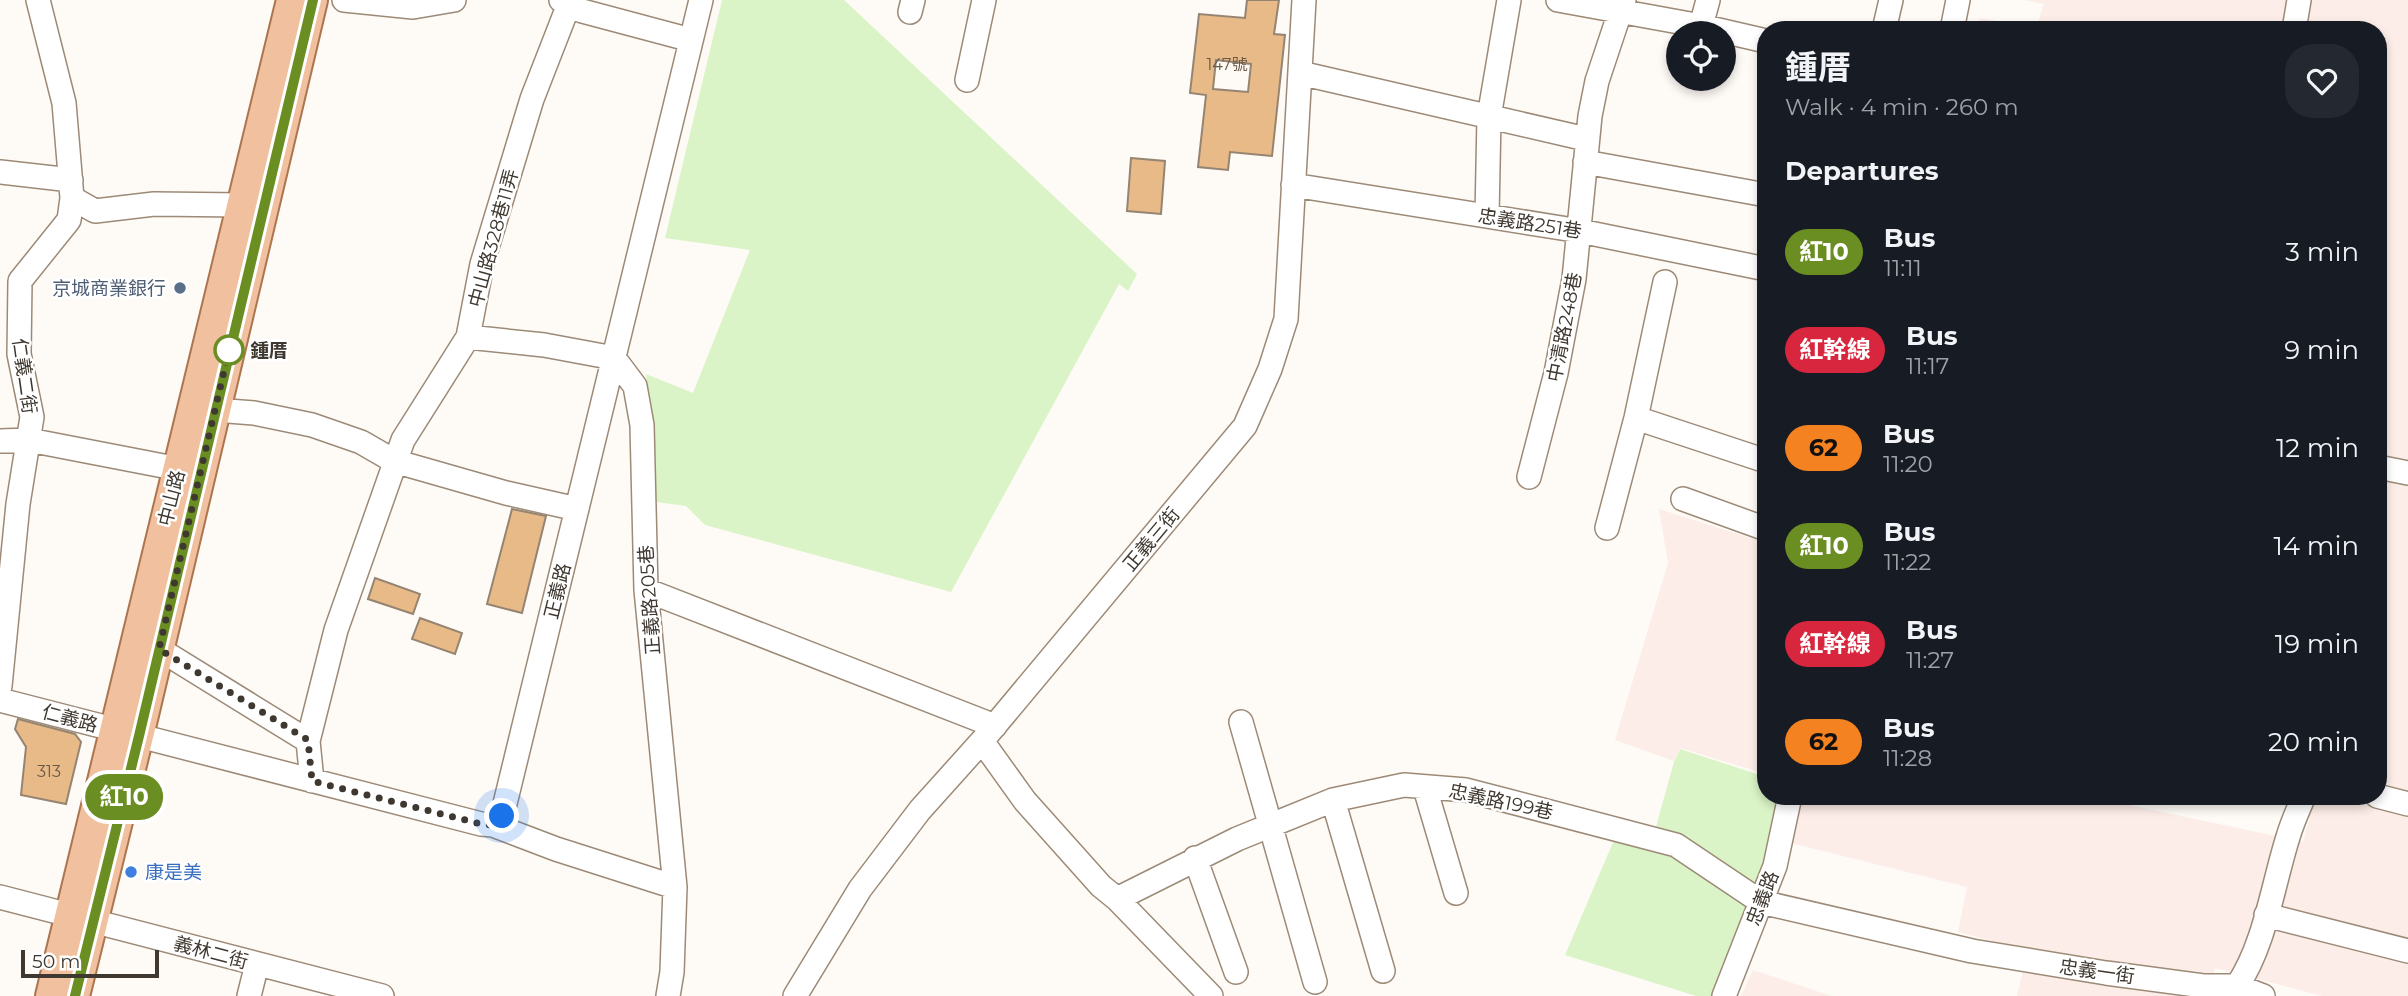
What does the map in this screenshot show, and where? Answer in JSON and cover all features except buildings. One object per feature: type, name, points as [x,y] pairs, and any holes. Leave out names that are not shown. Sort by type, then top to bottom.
[{"type":"main road","name":"中山路","points":[[75,996],[82,918],[127,733],[178,469],[290,0]]},
{"type":"main road","name":"中山路","points":[[127,733],[159,649],[313,0]]},
{"type":"main road","name":"中山路","points":[[50,996],[82,918]]},
{"type":"street","name":"仁義二街","points":[[0,686],[18,503],[32,417],[19,354],[20,281],[69,220],[72,189],[64,103],[38,0]]},
{"type":"street","points":[[344,0],[414,7],[454,0]]},
{"type":"street","name":"正義路","points":[[493,825],[502,816],[701,0]]},
{"type":"street","points":[[967,80],[984,0]]},
{"type":"street","name":"正義三街","points":[[795,996],[860,889],[920,810],[988,733],[1245,426],[1270,369],[1286,319],[1304,0]]},
{"type":"street","points":[[1487,216],[1489,117],[1509,0]]},
{"type":"street","points":[[1558,0],[1622,6],[1681,21]]},
{"type":"street","points":[[1702,21],[1708,0]]},
{"type":"street","points":[[1886,21],[1891,0]]},
{"type":"street","points":[[1954,21],[1958,0]]},
{"type":"street","points":[[2296,21],[2299,0]]},
{"type":"street","points":[[565,2],[582,11],[691,40]]},
{"type":"street","name":"中山路328巷11弄","points":[[312,781],[308,740],[336,630],[403,440],[468,337],[482,264],[565,2]]},
{"type":"street","name":"中清路248巷","points":[[1529,477],[1556,373],[1574,279],[1586,150],[1597,82],[1622,6]]},
{"type":"street","points":[[1736,34],[1757,39]]},
{"type":"street","points":[[1300,73],[1489,117],[1586,150],[1757,193]]},
{"type":"street","points":[[0,172],[72,189],[95,211],[154,204],[242,205]]},
{"type":"street","name":"忠義路251巷","points":[[1293,185],[1580,231],[1757,267]]},
{"type":"street","points":[[1606,528],[1636,418],[1665,282]]},
{"type":"street","points":[[468,337],[544,345],[614,358]]},
{"type":"street","name":"正義路205巷","points":[[614,358],[635,386],[642,425],[646,590],[675,887],[672,972],[668,996]]},
{"type":"street","points":[[215,410],[254,413],[312,425],[361,442],[394,461],[506,493],[577,509]]},
{"type":"street","points":[[1636,418],[1757,458]]},
{"type":"street","points":[[0,441],[29,440],[178,469]]},
{"type":"street","points":[[2387,469],[2408,473]]},
{"type":"street","points":[[1683,499],[1757,526]]},
{"type":"street","points":[[646,590],[988,733],[1025,802],[1101,886],[1118,899],[1211,996]]},
{"type":"street","points":[[159,649],[308,740]]},
{"type":"street","name":"仁義路","points":[[0,700],[127,733]]},
{"type":"street","points":[[1241,722],[1315,982]]},
{"type":"street","points":[[127,733],[493,825],[556,849],[675,887]]},
{"type":"street","name":"忠義路199巷","points":[[1118,899],[1195,858],[1333,800],[1404,785],[1466,790],[1676,845],[1761,902]]},
{"type":"street","points":[[1425,788],[1456,893]]},
{"type":"street","points":[[2387,799],[2408,804]]},
{"type":"street","points":[[1333,800],[1382,971]]},
{"type":"street","name":"忠義路","points":[[1724,996],[1775,866],[1788,805]]},
{"type":"street","points":[[2263,996],[2237,986],[2246,972],[2266,915],[2288,836],[2300,805]]},
{"type":"street","points":[[1195,858],[1236,972]]},
{"type":"street","name":"義林二街","points":[[0,897],[382,996]]},
{"type":"street","name":"忠義一街","points":[[1761,902],[1972,951],[2203,986],[2237,986]]},
{"type":"street","points":[[2266,915],[2408,951]]},
{"type":"street","points":[[249,996],[257,964]]},
{"type":"shaded area","points":[[2025,0],[2408,0],[2408,996],[2322,996],[2215,968],[2207,996],[2017,996],[2028,950],[1958,932],[1967,887],[1791,843],[1800,805],[2129,805],[2303,842],[2313,805],[2387,805],[2387,21],[2038,21],[2044,4]]},
{"type":"shaded area","points":[[1659,509],[1757,540],[1757,771],[1680,748],[1674,761],[1615,740],[1668,563]]},
{"type":"shaded area","points":[[1753,970],[1831,996],[1741,996]]},
{"type":"green space","points":[[722,0],[844,0],[1137,274],[1128,291],[1119,284],[951,592],[705,525],[686,506],[656,502],[655,447],[646,374],[693,393],[750,250],[665,238]]},
{"type":"green space","points":[[1680,749],[1757,774],[1757,805],[1779,805],[1752,898],[1711,996],[1696,996],[1565,955],[1617,833],[1652,841]]},
{"type":"bus line","name":"紅10","points":[[75,996],[313,0]]},
{"type":"place","name":"京城商業銀行","points":[[180,288]]},
{"type":"place","name":"鍾厝","points":[[229,350]]},
{"type":"place","name":"康是美","points":[[131,872]]},
{"type":"route","points":[[229,350],[159,649],[308,740],[312,781],[481,824],[493,825],[502,816]]}]
